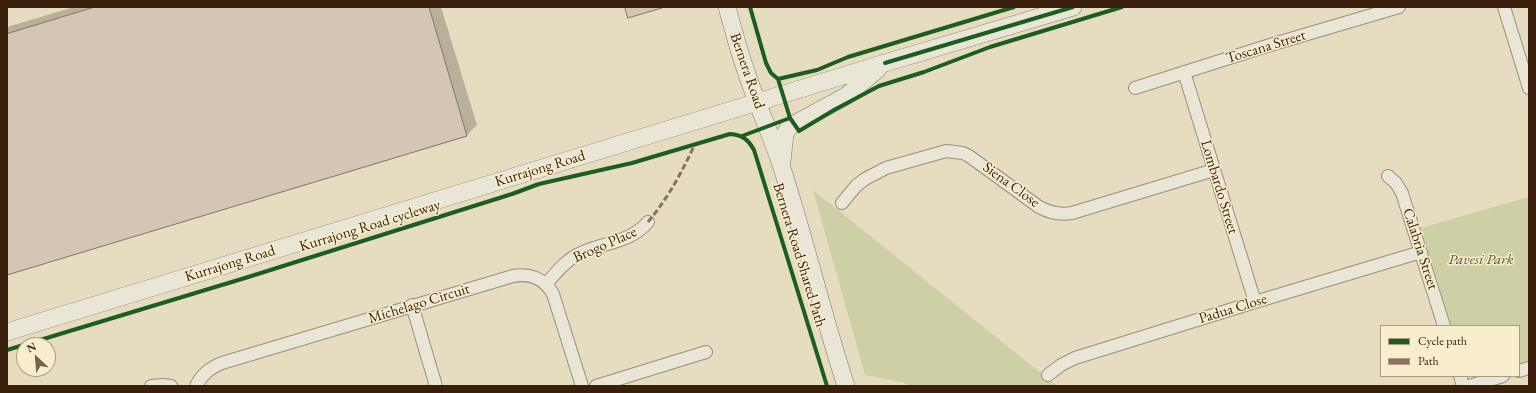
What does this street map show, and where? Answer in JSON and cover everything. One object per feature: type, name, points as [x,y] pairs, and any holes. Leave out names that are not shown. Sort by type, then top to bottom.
[{"type":"main road","name":"Bernera Road","points":[[727,7],[746,74],[770,132],[781,165],[811,265],[832,343],[846,386]]},
{"type":"main road","name":"Kurrajong Road","points":[[7,332],[885,63],[1073,7]]},
{"type":"main road","points":[[781,165],[785,134],[789,127],[846,96],[885,63]]},
{"type":"street","name":"Toscana Street","points":[[1135,88],[1398,7]]},
{"type":"street","points":[[1504,7],[1529,88]]},
{"type":"street","name":"Lombardo Street","points":[[1184,72],[1256,302]]},
{"type":"street","name":"Siena Close","points":[[842,203],[856,186],[872,174],[886,168],[946,151],[963,153],[969,156],[1039,207],[1047,211],[1063,214],[1072,213],[1214,170]]},
{"type":"street","name":"Calabria Street","points":[[1388,176],[1396,183],[1402,193],[1444,325]]},
{"type":"street","name":"Brogo Place","points":[[546,284],[567,262],[577,254],[627,238],[642,230],[648,222]]},
{"type":"street","name":"Padua Close","points":[[1048,375],[1061,365],[1075,358],[1421,252]]},
{"type":"street","name":"Michelago Circuit","points":[[196,386],[204,373],[215,366],[412,306],[519,275],[530,275],[546,284]]},
{"type":"street","points":[[546,284],[556,299],[582,386]]},
{"type":"street","points":[[412,306],[436,386]]},
{"type":"street","points":[[596,386],[706,352]]},
{"type":"street","points":[[1469,386],[1500,377]]},
{"type":"street","points":[[151,386],[172,386]]},
{"type":"green space","points":[[813,190],[1057,386],[910,386],[905,383],[865,375]]},
{"type":"green space","name":"Pavesi Park","points":[[1529,197],[1529,362],[1520,365],[1520,325],[1451,325],[1421,228]]},
{"type":"building","points":[[95,7],[429,7],[467,136],[7,275],[7,34]]},
{"type":"building","points":[[625,7],[662,7],[662,8],[628,18]]},
{"type":"marked path","points":[[648,222],[662,204],[685,165],[695,144]]},
{"type":"cycle path","points":[[750,7],[766,63],[771,73],[778,79],[790,118],[799,131],[879,86],[924,72],[990,47],[1122,7]]},
{"type":"cycle path","points":[[778,79],[817,70],[848,57],[1014,7]]},
{"type":"cycle path","points":[[885,63],[1073,7]]},
{"type":"cycle path","points":[[742,136],[790,118]]},
{"type":"cycle path","name":"Kurrajong Road cycleway","points":[[7,350],[245,278],[512,194],[539,184],[632,163],[730,134],[738,135],[744,138],[754,150],[827,386]]}]
